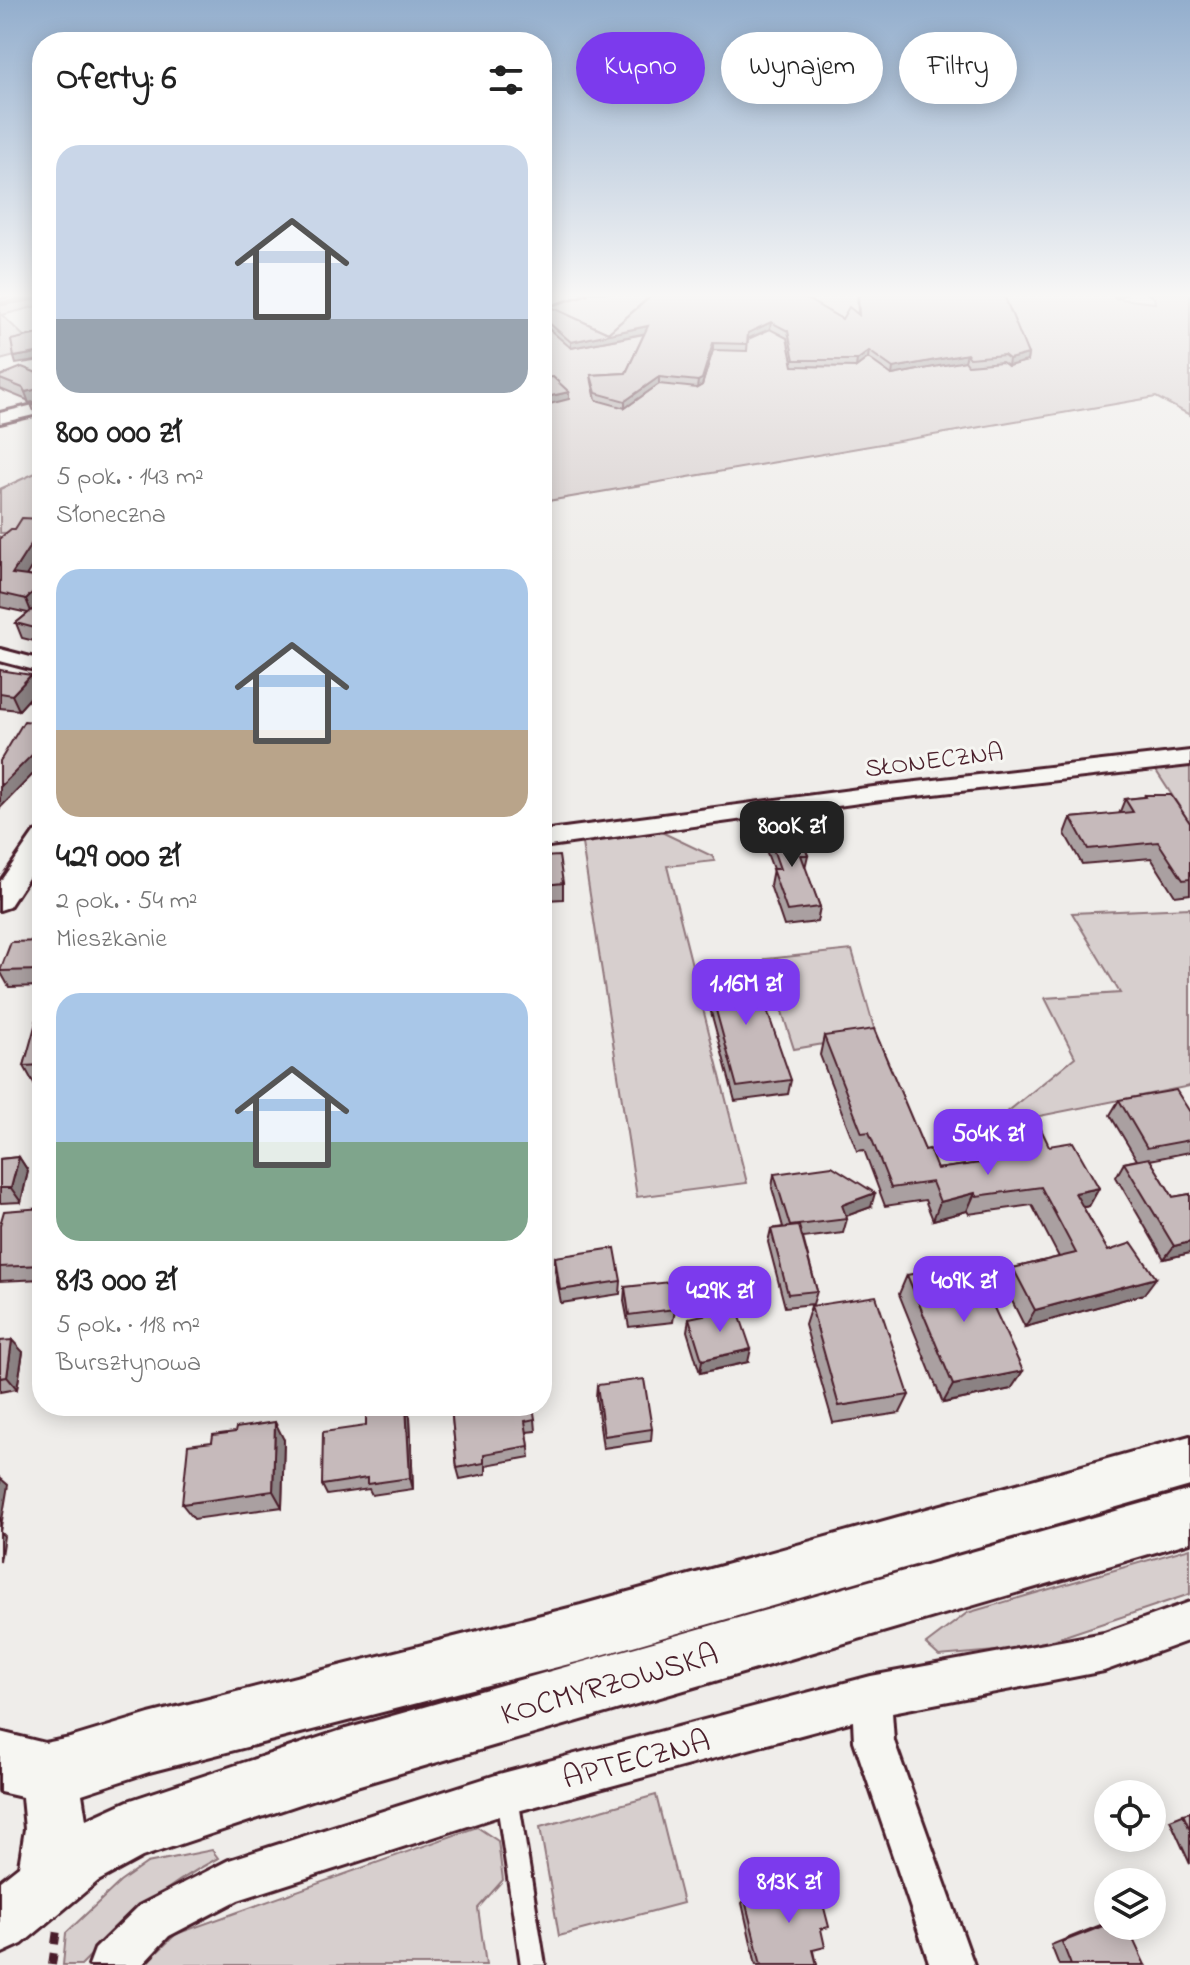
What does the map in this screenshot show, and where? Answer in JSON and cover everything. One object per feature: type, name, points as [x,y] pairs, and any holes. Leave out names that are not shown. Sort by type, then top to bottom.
[{"type":"main road","name":"KOCMYRZOWSKA","points":[[22,1767],[70,1768],[149,1743],[581,1633],[1190,1461]]},
{"type":"main road","name":"KOCMYRZOWSKA","points":[[22,1903],[99,1845],[205,1803],[339,1761],[1190,1516]]},
{"type":"main road","points":[[22,1767],[54,1797],[58,1824],[56,1852],[22,1903]]},
{"type":"street","points":[[0,418],[32,410]]},
{"type":"street","points":[[0,655],[32,663]]},
{"type":"street","name":"SŁONECZNA","points":[[552,838],[881,793],[1190,758]]},
{"type":"street","points":[[4,888],[32,858]]},
{"type":"street","name":"APTECZNA","points":[[111,1965],[154,1921],[229,1881],[506,1793],[871,1696],[1104,1652],[1190,1621]]},
{"type":"street","points":[[871,1696],[874,1741],[952,1965]]},
{"type":"lane","points":[[506,1793],[533,1965]]},
{"type":"shaded area","points":[[552,385],[1190,385],[1190,415],[1156,397],[552,500]]},
{"type":"shaded area","points":[[32,475],[32,532],[0,533],[0,489]]},
{"type":"shaded area","points":[[1190,761],[1190,823],[1153,766]]},
{"type":"shaded area","points":[[653,828],[712,856],[715,861],[667,866],[747,1183],[637,1197],[581,837]]},
{"type":"shaded area","points":[[1190,908],[1190,1086],[990,1126],[1075,1057],[1045,998],[1120,993],[1072,913]]},
{"type":"shaded area","points":[[852,950],[876,1035],[794,1049],[765,959]]},
{"type":"shaded area","points":[[1190,1548],[1190,1594],[1029,1648],[939,1656],[926,1644],[967,1613]]},
{"type":"shaded area","points":[[656,1795],[683,1903],[559,1936],[540,1827]]},
{"type":"shaded area","points":[[477,1827],[498,1841],[503,1880],[478,1908],[486,1965],[144,1965],[176,1934]]},
{"type":"shaded area","points":[[212,1850],[218,1858],[145,1906],[81,1965],[63,1965],[66,1933],[120,1882],[147,1863]]},
{"type":"building","points":[[15,385],[32,385],[32,390],[25,392]]},
{"type":"building","points":[[552,385],[561,385],[569,392],[552,396]]},
{"type":"building","points":[[594,385],[648,385],[625,401],[596,393]]},
{"type":"building","points":[[22,518],[32,518],[32,543],[12,574],[32,577],[32,593],[26,599],[0,593],[0,538],[15,529]]},
{"type":"building","points":[[32,610],[32,627],[16,623]]},
{"type":"building","points":[[0,670],[31,675],[12,695],[0,693]]},
{"type":"building","points":[[24,721],[32,722],[32,755],[0,787],[0,761]]},
{"type":"building","points":[[1171,795],[1190,823],[1190,879],[1183,880],[1158,842],[1088,849],[1071,818],[1133,812],[1125,799]]},
{"type":"building","points":[[797,826],[808,855],[801,855],[820,907],[787,911],[772,869],[780,869],[766,829]]},
{"type":"building","points":[[552,856],[559,856],[563,883],[552,884]]},
{"type":"building","points":[[32,941],[32,970],[0,971],[11,942]]},
{"type":"building","points":[[751,964],[791,1080],[737,1087],[705,970]]},
{"type":"building","points":[[874,1029],[925,1150],[929,1149],[937,1169],[1025,1157],[1011,1131],[1039,1125],[1049,1146],[1073,1142],[1099,1188],[1075,1193],[1108,1251],[1132,1243],[1156,1278],[1035,1310],[1013,1268],[1076,1253],[1041,1187],[977,1196],[975,1193],[940,1202],[932,1182],[891,1188],[869,1132],[862,1133],[824,1036]]},
{"type":"building","points":[[32,1037],[32,1066],[24,1066]]},
{"type":"building","points":[[1176,1090],[1190,1112],[1190,1140],[1147,1148],[1119,1100]]},
{"type":"building","points":[[19,1157],[11,1188],[0,1188],[0,1159]]},
{"type":"building","points":[[1149,1158],[1173,1197],[1190,1194],[1190,1242],[1174,1246],[1124,1163]]},
{"type":"building","points":[[832,1166],[875,1193],[842,1205],[847,1219],[790,1226],[774,1174]]},
{"type":"building","points":[[32,1209],[32,1265],[0,1267],[0,1225],[4,1211]]},
{"type":"building","points":[[799,1226],[817,1291],[788,1294],[771,1229]]},
{"type":"building","points":[[615,1248],[621,1281],[560,1290],[555,1257]]},
{"type":"building","points":[[973,1262],[1023,1371],[953,1385],[907,1275]]},
{"type":"building","points":[[670,1282],[675,1309],[629,1315],[625,1287]]},
{"type":"building","points":[[876,1296],[909,1395],[839,1406],[811,1306]]},
{"type":"building","points":[[737,1308],[751,1349],[702,1360],[689,1318]]},
{"type":"building","points":[[12,1340],[7,1377],[0,1378],[0,1341]]},
{"type":"building","points":[[644,1379],[652,1429],[604,1436],[597,1385]]},
{"type":"building","points":[[366,1416],[407,1416],[410,1478],[367,1484],[367,1478],[322,1485],[323,1432],[366,1426]]},
{"type":"building","points":[[452,1416],[535,1416],[535,1419],[525,1421],[529,1446],[484,1454],[484,1463],[457,1468]]},
{"type":"building","points":[[275,1422],[273,1491],[182,1504],[188,1445],[212,1442],[213,1435],[235,1432],[236,1428]]},
{"type":"building","points":[[1190,1812],[1190,1830],[1183,1814]]},
{"type":"building","points":[[817,1881],[829,1927],[821,1929],[825,1947],[813,1950],[817,1965],[761,1965],[745,1900]]},
{"type":"building","points":[[1094,1929],[1094,1940],[1133,1940],[1145,1965],[1071,1965],[1062,1942]]}]
